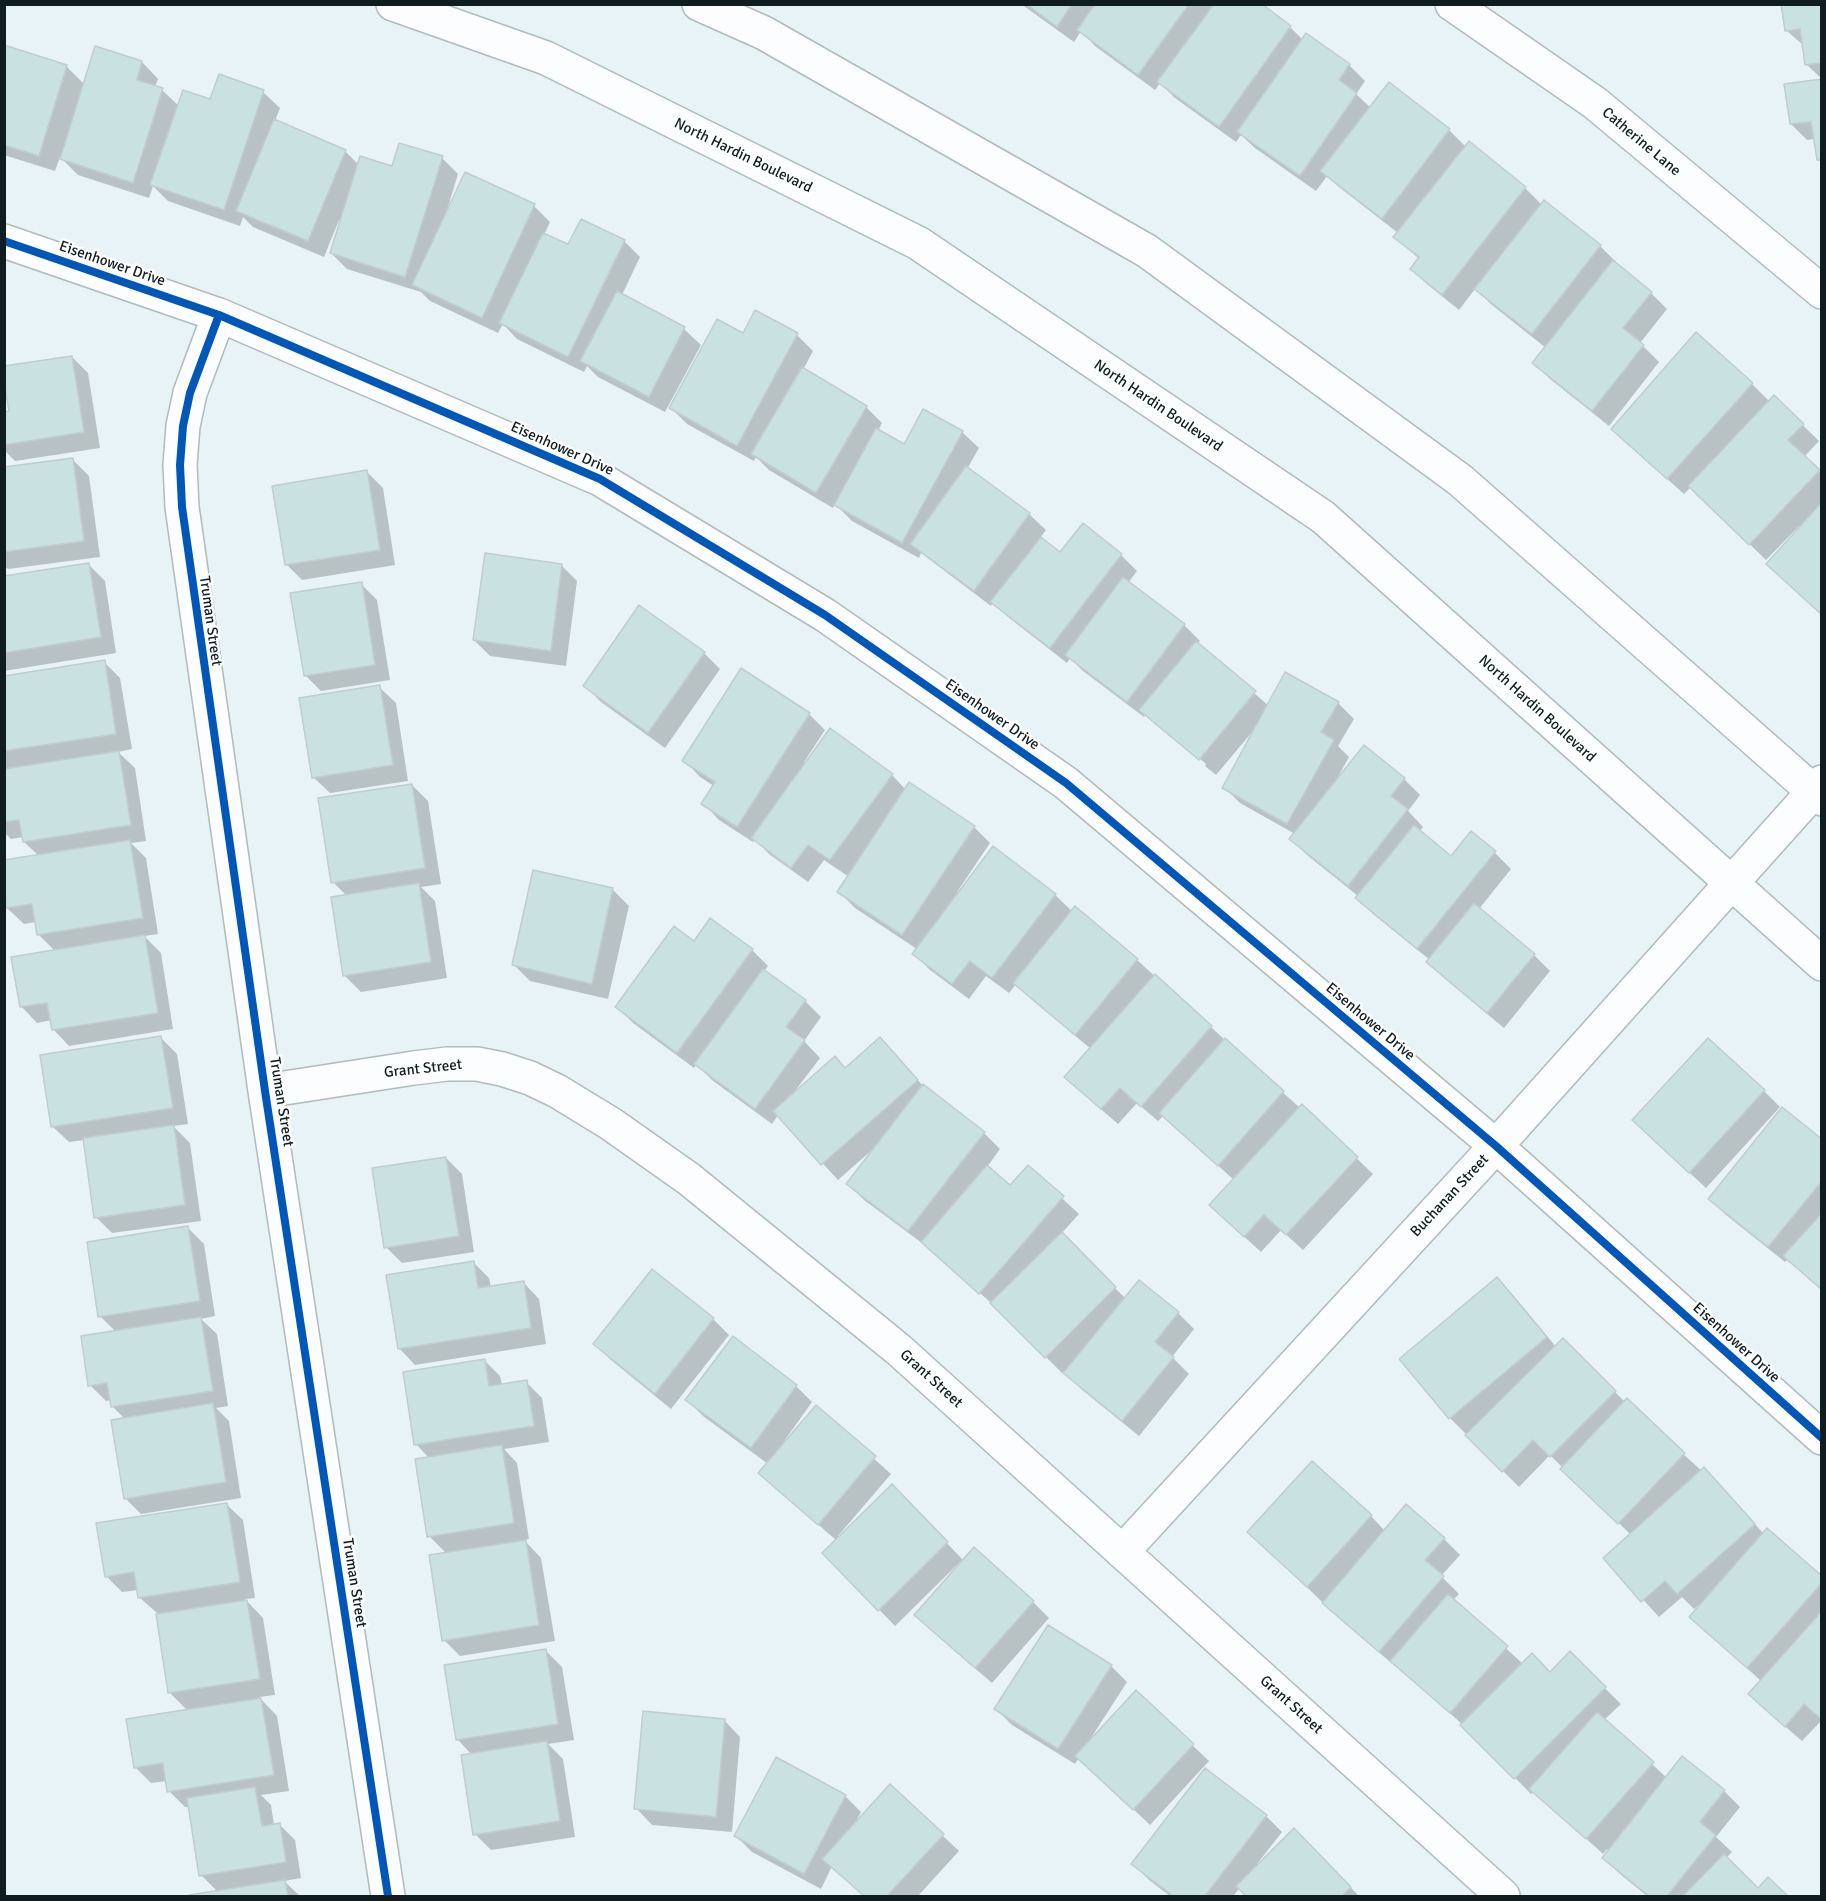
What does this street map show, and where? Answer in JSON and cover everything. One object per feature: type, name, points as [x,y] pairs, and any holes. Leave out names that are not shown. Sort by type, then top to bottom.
[{"type":"street","name":"North Hardin Boulevard","points":[[393,4],[546,58],[918,243],[1323,518],[1821,964]]},
{"type":"street","points":[[699,4],[764,33],[1147,251],[1460,480],[1819,791]]},
{"type":"street","name":"Catherine Lane","points":[[1452,4],[1595,104],[1821,292]]},
{"type":"street","name":"Eisenhower Drive","points":[[4,241],[219,315],[600,479],[825,615],[1066,783],[1496,1146],[1821,1438]]},
{"type":"street","name":"Truman Street","points":[[219,315],[190,393],[183,426],[180,465],[182,507],[265,1091],[387,1896]]},
{"type":"street","name":"Buchanan Street","points":[[1122,1552],[1496,1146],[1732,883],[1819,791]]},
{"type":"street","name":"Grant Street","points":[[265,1091],[447,1064],[477,1064],[530,1078],[611,1124],[689,1179],[899,1350],[1503,1896]]},
{"type":"building","points":[[1026,4],[1072,4],[1057,27]]},
{"type":"building","points":[[1095,4],[1189,4],[1138,75],[1077,30]]},
{"type":"building","points":[[1214,4],[1262,4],[1291,26],[1219,127],[1157,82]]},
{"type":"building","points":[[1781,4],[1822,4],[1822,63],[1805,65],[1800,29],[1785,31]]},
{"type":"building","points":[[1306,33],[1350,64],[1339,80],[1357,93],[1300,176],[1237,132]]},
{"type":"building","points":[[4,45],[67,65],[39,156],[4,145]]},
{"type":"building","points":[[95,46],[142,61],[137,80],[163,88],[133,183],[60,159]]},
{"type":"building","points":[[219,74],[264,90],[224,210],[150,185],[183,90],[210,99]]},
{"type":"building","points":[[1822,79],[1822,160],[1817,160],[1811,122],[1790,124],[1784,84]]},
{"type":"building","points":[[1389,82],[1450,129],[1382,219],[1320,171]]},
{"type":"building","points":[[274,119],[346,150],[308,241],[236,211]]},
{"type":"building","points":[[1469,141],[1526,187],[1442,295],[1410,269],[1419,257],[1393,237]]},
{"type":"building","points":[[399,143],[443,156],[405,277],[330,253],[360,156],[392,166]]},
{"type":"building","points":[[465,172],[535,204],[482,318],[412,285]]},
{"type":"building","points":[[1544,200],[1601,245],[1532,334],[1474,289]]},
{"type":"building","points":[[581,219],[625,240],[568,357],[499,323],[543,233],[568,244]]},
{"type":"building","points":[[1613,260],[1652,292],[1623,328],[1644,345],[1592,411],[1532,363]]},
{"type":"building","points":[[617,291],[685,327],[649,397],[580,361]]},
{"type":"building","points":[[755,310],[798,333],[737,446],[669,408],[717,319],[743,333]]},
{"type":"building","points":[[1696,332],[1753,383],[1667,479],[1611,429]]},
{"type":"building","points":[[72,356],[84,432],[4,445],[4,412],[9,411],[4,366]]},
{"type":"building","points":[[802,367],[867,406],[816,493],[751,454]]},
{"type":"building","points":[[1774,395],[1804,424],[1788,440],[1820,470],[1749,545],[1688,486]]},
{"type":"building","points":[[923,409],[963,431],[902,543],[834,505],[876,428],[904,444]]},
{"type":"building","points":[[73,458],[84,541],[4,552],[4,467]]},
{"type":"building","points":[[966,466],[1030,513],[974,591],[910,544]]},
{"type":"building","points":[[367,470],[380,550],[285,565],[272,486]]},
{"type":"building","points":[[1822,502],[1822,615],[1766,564]]},
{"type":"building","points":[[1083,523],[1122,554],[1050,648],[990,602],[1041,537],[1060,552]]},
{"type":"building","points":[[485,553],[562,564],[551,651],[473,640]]},
{"type":"building","points":[[89,563],[101,637],[4,653],[4,576]]},
{"type":"building","points":[[1123,577],[1185,624],[1127,702],[1065,655]]},
{"type":"building","points":[[362,582],[375,665],[304,676],[290,593]]},
{"type":"building","points":[[639,605],[705,652],[648,733],[583,686]]},
{"type":"building","points":[[1196,641],[1256,691],[1199,760],[1139,710]]},
{"type":"building","points":[[105,660],[116,734],[4,751],[4,676]]},
{"type":"building","points":[[741,668],[810,713],[737,827],[701,804],[715,782],[682,761]]},
{"type":"building","points":[[1285,672],[1339,702],[1321,732],[1334,740],[1287,824],[1222,788]]},
{"type":"building","points":[[380,685],[393,765],[312,778],[299,698]]},
{"type":"building","points":[[830,728],[893,774],[830,860],[808,845],[791,868],[751,838]]},
{"type":"building","points":[[1364,745],[1405,778],[1391,796],[1408,809],[1348,886],[1289,839]]},
{"type":"building","points":[[119,751],[131,825],[23,842],[19,820],[4,822],[4,769]]},
{"type":"building","points":[[909,782],[975,826],[902,935],[837,892]]},
{"type":"building","points":[[412,784],[425,868],[331,883],[318,798]]},
{"type":"building","points":[[1414,825],[1451,856],[1471,831],[1496,851],[1417,949],[1355,898]]},
{"type":"building","points":[[130,840],[143,918],[37,935],[32,904],[6,908],[4,860]]},
{"type":"building","points":[[993,846],[1056,894],[992,978],[970,961],[952,984],[912,954]]},
{"type":"building","points":[[533,870],[613,888],[592,984],[512,965]]},
{"type":"building","points":[[419,883],[431,962],[343,976],[331,897]]},
{"type":"building","points":[[1474,903],[1535,954],[1487,1013],[1426,962]]},
{"type":"building","points":[[1075,906],[1138,959],[1075,1035],[1013,983]]},
{"type":"building","points":[[710,918],[753,949],[677,1053],[615,1007],[674,926],[694,941]]},
{"type":"building","points":[[145,935],[158,1013],[52,1030],[47,1003],[20,1007],[11,957]]},
{"type":"building","points":[[763,969],[806,1000],[786,1027],[805,1040],[755,1109],[694,1064]]},
{"type":"building","points":[[1155,974],[1212,1026],[1141,1107],[1120,1088],[1101,1109],[1064,1077]]},
{"type":"building","points":[[161,1036],[173,1108],[51,1127],[40,1055]]},
{"type":"building","points":[[880,1037],[918,1080],[821,1165],[773,1111],[835,1056],[845,1068]]},
{"type":"building","points":[[1225,1038],[1284,1091],[1218,1166],[1159,1113]]},
{"type":"building","points":[[1708,1038],[1765,1090],[1689,1173],[1632,1120]]},
{"type":"building","points":[[923,1084],[985,1132],[908,1231],[846,1184]]},
{"type":"building","points":[[1302,1104],[1358,1157],[1286,1235],[1264,1215],[1244,1237],[1209,1205]]},
{"type":"building","points":[[1782,1107],[1822,1139],[1822,1181],[1768,1247],[1708,1199]]},
{"type":"building","points":[[174,1125],[185,1205],[94,1218],[83,1138]]},
{"type":"building","points":[[446,1157],[459,1236],[384,1248],[372,1168]]},
{"type":"building","points":[[987,1165],[1010,1185],[1028,1165],[1064,1196],[979,1294],[921,1242]]},
{"type":"building","points":[[1822,1213],[1822,1290],[1783,1256]]},
{"type":"building","points":[[188,1226],[200,1301],[98,1317],[87,1242]]},
{"type":"building","points":[[1062,1232],[1116,1287],[1045,1358],[990,1303]]},
{"type":"building","points":[[474,1261],[478,1288],[524,1281],[531,1328],[398,1349],[386,1275]]},
{"type":"building","points":[[652,1269],[714,1318],[655,1394],[593,1344]]},
{"type":"building","points":[[1497,1277],[1547,1337],[1449,1419],[1399,1359]]},
{"type":"building","points":[[1139,1280],[1179,1312],[1155,1342],[1174,1357],[1122,1421],[1063,1373]]},
{"type":"building","points":[[201,1317],[213,1391],[111,1407],[107,1383],[88,1386],[81,1336]]},
{"type":"building","points":[[733,1336],[797,1385],[751,1448],[685,1400]]},
{"type":"building","points":[[1563,1338],[1616,1391],[1550,1457],[1533,1440],[1502,1472],[1465,1435]]},
{"type":"building","points":[[485,1359],[489,1386],[527,1380],[534,1426],[414,1445],[403,1372]]},
{"type":"building","points":[[1627,1398],[1685,1453],[1618,1524],[1560,1469]]},
{"type":"building","points":[[213,1403],[226,1482],[124,1499],[111,1420]]},
{"type":"building","points":[[816,1405],[876,1456],[818,1525],[758,1473]]},
{"type":"building","points":[[502,1445],[514,1523],[427,1537],[415,1459]]},
{"type":"building","points":[[1312,1461],[1372,1515],[1307,1587],[1247,1532]]},
{"type":"building","points":[[1704,1467],[1755,1524],[1677,1594],[1665,1581],[1641,1602],[1603,1558]]},
{"type":"building","points":[[892,1484],[948,1542],[878,1611],[822,1553]]},
{"type":"building","points":[[227,1503],[240,1582],[138,1598],[134,1572],[105,1577],[96,1523]]},
{"type":"building","points":[[1406,1504],[1445,1538],[1425,1560],[1444,1576],[1379,1652],[1322,1603]]},
{"type":"building","points":[[1767,1528],[1822,1576],[1822,1583],[1747,1668],[1689,1617]]},
{"type":"building","points":[[526,1540],[539,1625],[442,1641],[429,1555]]},
{"type":"building","points":[[974,1547],[1034,1601],[975,1668],[914,1615]]},
{"type":"building","points":[[1448,1594],[1508,1646],[1450,1713],[1390,1661]]},
{"type":"building","points":[[247,1600],[260,1679],[168,1693],[156,1614]]},
{"type":"building","points":[[1822,1611],[1822,1720],[1804,1704],[1785,1727],[1748,1694]]},
{"type":"building","points":[[1048,1625],[1112,1665],[1058,1749],[994,1709]]},
{"type":"building","points":[[546,1649],[558,1724],[456,1740],[444,1665]]},
{"type":"building","points":[[1570,1651],[1606,1687],[1514,1779],[1460,1725],[1532,1653],[1550,1672]]},
{"type":"building","points":[[1136,1690],[1194,1744],[1133,1810],[1075,1756]]},
{"type":"building","points":[[261,1698],[274,1775],[167,1792],[163,1763],[134,1768],[126,1719]]},
{"type":"building","points":[[643,1711],[725,1719],[716,1817],[634,1809]]},
{"type":"building","points":[[1597,1712],[1654,1762],[1586,1839],[1529,1789]]},
{"type":"building","points":[[547,1741],[560,1821],[473,1835],[461,1755]]},
{"type":"building","points":[[1682,1756],[1725,1790],[1700,1822],[1716,1835],[1667,1896],[1649,1896],[1602,1858]]},
{"type":"building","points":[[776,1757],[846,1795],[804,1874],[734,1836]]},
{"type":"building","points":[[1205,1768],[1267,1815],[1205,1896],[1173,1896],[1131,1864]]},
{"type":"building","points":[[890,1784],[944,1834],[887,1896],[864,1896],[822,1859]]},
{"type":"building","points":[[255,1787],[262,1826],[280,1823],[286,1862],[199,1876],[187,1798]]},
{"type":"building","points":[[1294,1828],[1351,1887],[1342,1896],[1246,1896],[1236,1886]]},
{"type":"building","points":[[1724,1854],[1758,1888],[1768,1877],[1788,1896],[1683,1896]]},
{"type":"building","points":[[285,1880],[288,1896],[189,1896],[189,1895]]},
{"type":"cycle path","points":[[4,241],[219,315],[600,479],[825,615],[1066,783],[1496,1146],[1822,1438]]},
{"type":"cycle path","points":[[219,315],[190,393],[183,426],[180,465],[182,507],[265,1091],[388,1896]]}]
